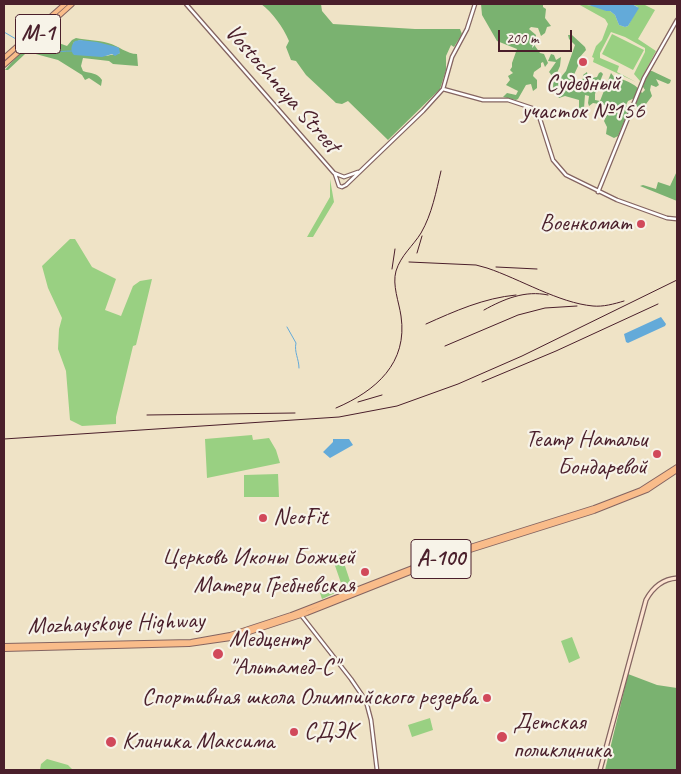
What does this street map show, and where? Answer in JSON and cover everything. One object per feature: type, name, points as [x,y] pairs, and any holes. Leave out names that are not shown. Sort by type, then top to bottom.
[{"type":"main road","name":"М-1","points":[[4,58],[65,4]]},
{"type":"main road","name":"М-1","points":[[4,65],[72,4]]},
{"type":"main road","name":"Mozhayskoye Highway","points":[[4,648],[198,641],[244,631],[300,614],[452,556],[575,518],[613,504],[647,490],[677,469]]},
{"type":"main road","points":[[600,770],[646,600],[659,584],[677,578]]},
{"type":"main road","name":"Mozhayskoye Highway","points":[[4,648],[200,644],[231,638],[300,614]]},
{"type":"street","name":"Vostochnaya Street","points":[[186,4],[334,173],[337,181]]},
{"type":"street","points":[[358,172],[337,181],[340,187],[347,184],[423,111],[443,89],[452,58],[467,29],[475,4]]},
{"type":"street","points":[[598,192],[640,85],[649,66],[677,20]]},
{"type":"street","points":[[443,89],[483,100],[508,100],[535,110],[539,116],[551,154],[558,168],[566,175],[598,192],[667,218],[677,219]]},
{"type":"street","name":"Vostochnaya Street","points":[[334,173],[343,177]]},
{"type":"street","points":[[343,177],[347,180],[347,184]]},
{"type":"street","points":[[300,614],[366,701],[371,720],[377,770]]},
{"type":"street","points":[[292,618],[306,622]]},
{"type":"green space","points":[[261,4],[321,4],[322,11],[333,24],[415,29],[460,29],[462,34],[454,47],[451,45],[446,56],[446,70],[440,89],[388,140],[348,101],[342,104],[336,103],[306,75],[296,61],[291,60],[286,47],[289,41],[287,36],[274,16]]},
{"type":"green space","points":[[481,4],[543,4],[543,7],[546,9],[545,18],[551,26],[547,27],[545,33],[541,36],[538,28],[531,27],[529,29],[536,35],[535,46],[540,53],[544,54],[548,63],[545,67],[543,62],[541,63],[541,67],[534,72],[533,76],[537,80],[537,88],[533,91],[531,84],[526,85],[516,100],[503,97],[507,93],[516,95],[518,91],[506,85],[510,80],[508,76],[513,73],[510,70],[517,49],[497,41],[482,15]]},
{"type":"green space","points":[[578,4],[595,6],[610,11],[615,15],[619,25],[625,27],[628,26],[638,7],[632,4],[643,4],[655,10],[638,39],[656,51],[640,81],[634,74],[645,52],[645,48],[625,37],[611,32],[600,53],[600,58],[619,66],[617,72],[636,82],[593,62],[594,58],[592,57],[596,46],[602,40],[608,24],[605,19]]},
{"type":"green space","points":[[612,34],[644,50],[633,70],[602,54]]},
{"type":"green space","points":[[568,35],[572,35],[586,50],[579,58],[579,64],[571,81],[576,84],[582,83],[582,79],[585,78],[583,75],[587,72],[588,78],[585,83],[587,85],[599,73],[603,74],[595,94],[595,100],[600,101],[611,73],[614,81],[618,78],[625,80],[642,93],[645,90],[643,87],[644,75],[649,71],[671,80],[668,84],[656,79],[659,85],[656,87],[651,85],[652,96],[643,108],[638,108],[635,104],[637,97],[628,101],[626,105],[629,110],[618,136],[614,138],[606,134],[607,127],[604,121],[609,110],[605,105],[593,103],[589,106],[589,96],[585,95],[581,118],[579,100],[565,96],[559,98],[557,94],[561,90],[560,87],[558,92],[552,92],[553,82],[549,72],[556,62],[548,61],[551,54],[554,55],[556,60],[561,57],[556,75],[561,77],[566,71],[575,45]]},
{"type":"green space","points":[[76,38],[112,44],[130,53],[137,54],[138,66],[113,64],[109,61],[83,58],[81,66],[83,71],[98,76],[102,80],[101,86],[89,78],[85,80],[82,75],[58,60],[32,53],[25,54],[8,70],[5,70],[19,55],[30,50],[35,43],[40,41],[52,45],[56,42],[67,46]],"holes":[[[80,40],[120,53],[105,56],[90,54],[73,43]]]},
{"type":"green space","points":[[677,171],[677,201],[640,186],[643,185],[656,189],[658,182],[670,186]]},
{"type":"green space","points":[[330,179],[334,202],[313,237],[307,237],[330,197]]},
{"type":"green space","points":[[70,239],[75,239],[92,267],[116,279],[105,310],[121,316],[133,286],[140,281],[152,279],[136,345],[133,346],[116,424],[82,426],[70,420],[66,371],[58,349],[59,329],[62,318],[48,288],[42,266]]},
{"type":"green space","points":[[252,435],[253,440],[269,438],[276,450],[280,463],[207,478],[205,439]]},
{"type":"green space","points":[[278,474],[279,497],[244,497],[244,475]]},
{"type":"green space","points":[[341,554],[351,584],[322,599],[320,593],[341,583],[332,557]]},
{"type":"green space","points":[[572,637],[580,658],[569,663],[561,641]]},
{"type":"green space","points":[[628,674],[657,685],[677,688],[677,770],[605,770]]},
{"type":"green space","points":[[430,718],[433,730],[412,737],[408,725]]},
{"type":"green space","points":[[47,759],[68,765],[73,770],[40,770],[41,764]]},
{"type":"water","points":[[586,4],[632,4],[639,8],[628,26],[625,27],[619,25],[615,15],[610,11]]},
{"type":"water","points":[[80,40],[117,47],[120,53],[115,56],[112,54],[102,57],[74,55],[72,50],[73,44],[75,41]]},
{"type":"water","points":[[661,317],[666,324],[665,326],[628,343],[626,342],[624,334]]},
{"type":"water","points":[[333,439],[349,439],[353,445],[330,458],[323,452],[333,442]]},
{"type":"waterway","points":[[4,32],[16,39]]},
{"type":"waterway","points":[[32,48],[46,52],[72,51]]},
{"type":"waterway","points":[[287,327],[296,343],[299,368]]},
{"type":"railway","points":[[336,408],[351,401],[376,384],[394,361],[402,333],[401,316],[395,288],[396,271],[401,260],[425,226],[441,171]]},
{"type":"railway","points":[[417,253],[422,236]]},
{"type":"railway","points":[[392,269],[395,249]]},
{"type":"railway","points":[[409,262],[476,265],[500,273],[553,296],[580,304],[601,306],[624,301]]},
{"type":"railway","points":[[496,267],[537,269]]},
{"type":"railway","points":[[4,439],[339,417],[397,406],[458,384],[522,356],[677,280]]},
{"type":"railway","points":[[484,310],[515,296],[531,294],[548,295]]},
{"type":"railway","points":[[426,324],[481,302],[516,295]]},
{"type":"railway","points":[[482,382],[556,351],[658,304]]},
{"type":"railway","points":[[445,346],[518,315],[545,308],[577,306]]},
{"type":"railway","points":[[358,402],[382,395]]},
{"type":"railway","points":[[147,415],[295,413]]},
{"type":"place","name":"Судебный участок №156","points":[[583,62]]},
{"type":"place","name":"Военкомат","points":[[641,224]]},
{"type":"place","name":"Театр Натальи Бондаревой","points":[[657,454]]},
{"type":"place","name":"NeoFit","points":[[263,518]]},
{"type":"place","name":"Церковь Иконы Божией Матери Гребневская","points":[[365,572]]},
{"type":"place","name":"Медцентр \"Альтамед-С\"","points":[[218,654]]},
{"type":"place","name":"Спортивная школа Олимпийского резерва","points":[[487,698]]},
{"type":"place","name":"СДЭК","points":[[294,732]]},
{"type":"place","name":"Детская поликлиника","points":[[502,737]]},
{"type":"place","name":"Клиника Максима","points":[[111,742]]}]
